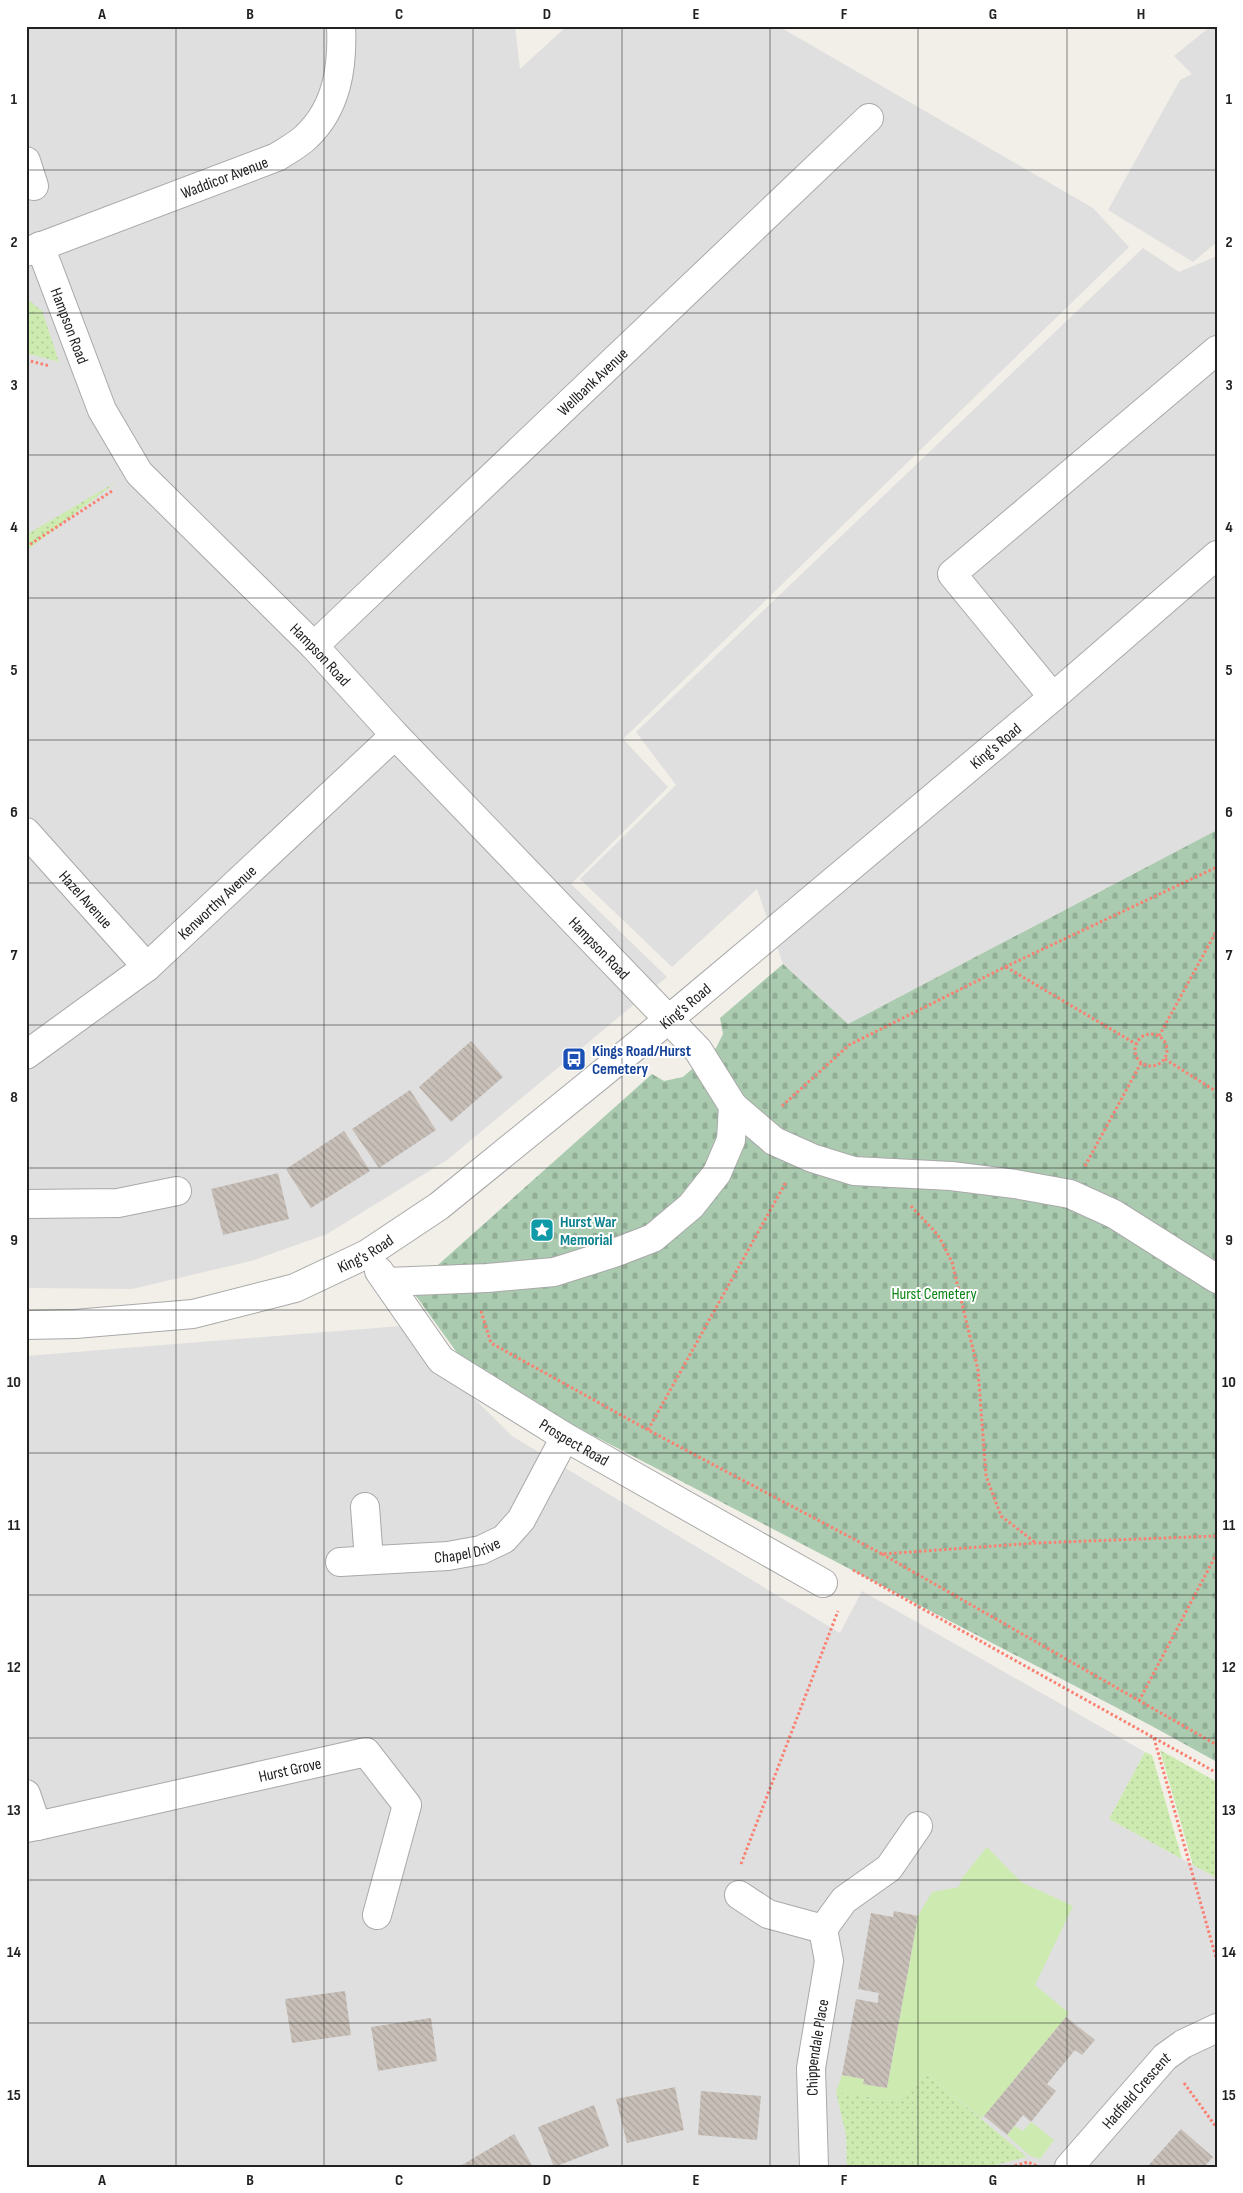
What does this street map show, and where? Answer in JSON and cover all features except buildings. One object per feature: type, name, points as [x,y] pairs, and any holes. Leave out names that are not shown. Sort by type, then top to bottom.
[{"type":"street","name":"Waddicor Avenue","points":[[33,249],[277,157],[305,138],[325,116],[336,90],[342,47],[341,26]]},
{"type":"street","name":"Wellbank Avenue","points":[[314,646],[869,118]]},
{"type":"street","name":"Hampson Road","points":[[33,249],[102,410],[139,473],[314,646],[394,735],[698,1050],[732,1106]]},
{"type":"street","points":[[1053,697],[952,574],[1217,350]]},
{"type":"street","name":"King's Road","points":[[26,1325],[75,1324],[193,1314],[296,1288],[367,1254],[439,1206],[668,1020],[1053,697],[1217,555]]},
{"type":"street","name":"Kenworthy Avenue","points":[[26,1055],[146,967],[394,735]]},
{"type":"street","name":"Hazel Avenue","points":[[26,832],[146,967]]},
{"type":"street","points":[[732,1106],[774,1141],[854,1170],[1006,1183],[1070,1194],[1114,1214],[1217,1279]]},
{"type":"street","points":[[386,1282],[472,1279],[554,1272],[614,1253],[653,1238],[691,1206],[717,1173],[731,1140],[732,1106]]},
{"type":"street","points":[[26,1204],[118,1204],[177,1190]]},
{"type":"street","name":"Prospect Road","points":[[367,1254],[441,1360],[565,1437],[823,1583]]},
{"type":"street","name":"Chapel Drive","points":[[340,1562],[448,1556],[481,1550],[504,1539],[521,1520],[565,1437]]},
{"type":"street","points":[[365,1507],[369,1560]]},
{"type":"street","name":"Hurst Grove","points":[[26,1794],[32,1827],[366,1752],[406,1805],[376,1915]]},
{"type":"street","points":[[739,1895],[768,1914],[823,1929],[844,1900],[889,1868],[918,1826]]},
{"type":"street","name":"Chippendale Place","points":[[814,2167],[811,2068],[829,1960],[823,1929]]},
{"type":"street","name":"Hadfield Crescent","points":[[1069,2167],[1165,2057],[1183,2044],[1217,2028]]},
{"type":"path","points":[[26,547],[139,473]]},
{"type":"path","points":[[758,1128],[850,1045],[1005,967],[1217,867]]},
{"type":"path","points":[[1159,1036],[1217,930]]},
{"type":"path","points":[[1005,967],[1136,1044]]},
{"type":"path","points":[[1148,1034],[1159,1036],[1168,1049],[1165,1060],[1157,1066],[1141,1064],[1135,1054],[1136,1044],[1143,1036],[1148,1034]]},
{"type":"path","points":[[1165,1060],[1217,1092]]},
{"type":"path","points":[[1070,1194],[1141,1064]]},
{"type":"path","points":[[648,1430],[803,1153]]},
{"type":"path","points":[[878,1172],[938,1235],[952,1262],[978,1370],[986,1476],[1001,1516],[1036,1543]]},
{"type":"path","points":[[472,1279],[491,1344],[882,1554],[1217,1745]]},
{"type":"path","points":[[882,1554],[1036,1543],[1217,1536]]},
{"type":"path","points":[[1139,1701],[1217,1553]]},
{"type":"path","points":[[823,1583],[854,1570]]},
{"type":"path","points":[[851,1579],[854,1570]]},
{"type":"path","points":[[854,1570],[1217,1773]]},
{"type":"path","points":[[739,1895],[742,1860],[840,1606]]},
{"type":"path","points":[[1153,1738],[1217,1961]]},
{"type":"path","points":[[1165,2057],[1217,2128]]},
{"type":"path","points":[[1010,2167],[1028,2162],[1038,2167]]},
{"type":"shaded area","points":[[26,26],[515,26],[520,69],[567,26],[778,26],[1093,208],[1129,247],[623,739],[668,787],[571,884],[667,977],[447,1160],[327,1234],[251,1261],[132,1289],[26,1288]]},
{"type":"shaded area","points":[[1211,26],[1217,26],[1217,242],[1193,262],[1108,210],[1180,80],[1192,74],[1174,56]]},
{"type":"shaded area","points":[[1143,248],[1179,272],[1217,256],[1217,830],[848,1024],[783,964],[757,889],[672,967],[580,879],[676,785],[636,732]]},
{"type":"shaded area","points":[[401,1326],[512,1436],[840,1633],[862,1591],[1145,1752],[1109,1819],[1217,1878],[1217,2167],[26,2167],[26,1356]]},
{"type":"green space","points":[[26,298],[42,311],[59,362],[26,353]]},
{"type":"green space","points":[[116,482],[26,551],[26,535]]},
{"type":"green space","name":"Hurst Cemetery","points":[[1217,830],[1217,1762],[1150,1725],[471,1372],[411,1289],[652,1074],[664,1081],[683,1077],[716,1048],[723,1034],[720,1018],[783,964],[848,1024]]},
{"type":"green space","points":[[1160,1750],[1217,1782],[1217,1878],[1193,1865]]},
{"type":"green space","points":[[1145,1752],[1152,1755],[1182,1859],[1109,1819]]},
{"type":"green space","points":[[987,1847],[1021,1882],[1073,1906],[1035,1985],[1069,2013],[981,2118],[927,2074],[896,2101],[836,2092],[842,2075],[864,2079],[863,2084],[887,2088],[918,1916],[932,1892],[959,1887],[962,1878]]},
{"type":"green space","points":[[927,2074],[1027,2157],[987,2167],[847,2167],[846,2135],[836,2092],[896,2101]]},
{"type":"green space","points":[[1031,2122],[1054,2140],[1040,2159],[1030,2156],[1007,2135],[1015,2126],[1023,2131]]},
{"type":"place","name":"Kings Road/Hurst Cemetery","points":[[574,1059]]},
{"type":"place","name":"Hurst War Memorial","points":[[542,1230]]}]
